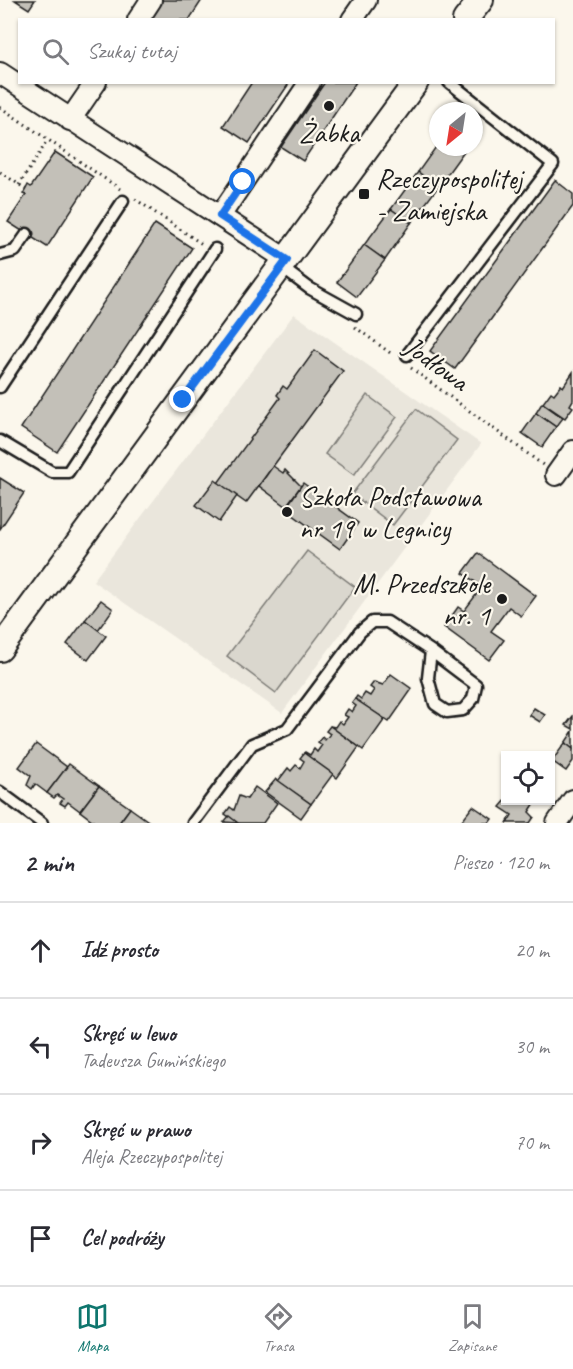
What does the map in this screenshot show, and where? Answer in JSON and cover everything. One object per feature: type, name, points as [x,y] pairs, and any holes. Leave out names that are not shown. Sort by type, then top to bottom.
[{"type":"street","points":[[139,18],[151,0]]},
{"type":"street","points":[[353,18],[366,0]]},
{"type":"street","points":[[467,18],[481,0]]},
{"type":"street","points":[[0,73],[220,216],[284,263]]},
{"type":"street","points":[[70,120],[95,84]]},
{"type":"street","points":[[220,216],[309,84]]},
{"type":"street","points":[[0,649],[415,84]]},
{"type":"street","points":[[556,474],[573,451]]},
{"type":"street","points":[[557,823],[573,800]]},
{"type":"lane","points":[[407,356],[553,164],[452,84]]},
{"type":"lane","points":[[0,387],[126,196]]},
{"type":"lane","points":[[0,255],[15,251],[27,234]]},
{"type":"lane","points":[[0,441],[52,472],[69,472],[214,250]]},
{"type":"lane","points":[[284,263],[309,288],[357,314]]},
{"type":"lane","points":[[193,823],[252,744],[287,729],[360,632],[372,622],[387,622],[431,651],[476,685],[473,699],[463,710],[447,712],[435,704],[428,678],[431,651]]},
{"type":"lane","points":[[0,792],[42,823]]},
{"type":"path","points":[[0,107],[126,196],[214,250]]},
{"type":"path","points":[[19,185],[48,140]]},
{"type":"path","points":[[0,172],[26,189]]},
{"type":"path","name":"Jodłowa","points":[[354,327],[556,474]]},
{"type":"shaded area","name":"Szkoła Podstawowa nr 19 w Legnicy","points":[[294,314],[481,444],[282,713],[93,581]]},
{"type":"shaded area","points":[[367,395],[397,417],[354,475],[325,454]]},
{"type":"shaded area","points":[[416,409],[457,440],[393,525],[352,494]]},
{"type":"shaded area","points":[[307,551],[355,587],[276,693],[227,656]]},
{"type":"building","points":[[15,0],[35,0],[29,9]]},
{"type":"building","points":[[161,0],[202,0],[190,18],[149,18]]},
{"type":"building","points":[[251,84],[289,84],[249,143],[223,126]]},
{"type":"building","points":[[324,84],[355,84],[303,161],[281,147]]},
{"type":"building","points":[[55,152],[93,177],[47,247],[8,222],[26,195],[23,194],[28,185],[31,187]]},
{"type":"building","points":[[429,156],[460,156],[438,187],[418,172]]},
{"type":"building","points":[[418,172],[438,187],[411,223],[391,209]]},
{"type":"building","points":[[555,180],[573,194],[573,206],[455,369],[430,351]]},
{"type":"building","points":[[391,209],[411,223],[385,260],[364,245]]},
{"type":"building","points":[[155,224],[192,248],[57,452],[21,428]]},
{"type":"building","points":[[364,245],[385,260],[357,297],[337,282]]},
{"type":"building","points":[[315,350],[343,371],[246,503],[218,483],[280,398],[277,395],[283,386],[287,389]]},
{"type":"building","points":[[573,372],[573,400],[570,405],[573,407],[565,418],[543,403],[551,392],[554,394],[561,385],[563,387]]},
{"type":"building","points":[[542,403],[563,418],[556,427],[536,413]]},
{"type":"building","points":[[536,413],[556,427],[542,447],[522,433]]},
{"type":"building","points":[[273,466],[283,473],[285,470],[301,486],[286,506],[259,486]]},
{"type":"building","points":[[0,478],[24,493],[0,529]]},
{"type":"building","points":[[215,480],[237,496],[219,522],[196,505]]},
{"type":"building","points":[[303,483],[358,523],[340,549],[285,509]]},
{"type":"building","points":[[478,553],[536,596],[521,616],[509,607],[491,631],[504,640],[489,660],[444,627],[458,607],[464,611],[482,587],[463,573]]},
{"type":"building","points":[[101,600],[113,609],[98,630],[85,620]]},
{"type":"building","points":[[85,620],[106,636],[88,660],[67,644]]},
{"type":"building","points":[[391,674],[412,689],[389,722],[355,699],[357,696],[361,699],[365,693],[370,696],[374,690],[370,687],[374,682],[383,685]]},
{"type":"building","points":[[355,699],[385,719],[363,750],[330,726],[335,727],[339,721],[343,724],[348,717],[344,715],[348,709],[352,712],[356,706],[352,703]]},
{"type":"building","points":[[534,708],[545,715],[540,722],[529,715]]},
{"type":"building","points":[[573,716],[573,729],[566,725]]},
{"type":"building","points":[[330,726],[359,747],[337,778],[304,753],[310,755],[314,749],[317,752],[322,745],[318,742],[322,737],[325,740],[330,734],[326,731]]},
{"type":"building","points":[[573,731],[573,749],[565,743]]},
{"type":"building","points":[[565,743],[573,749],[573,761],[566,771],[555,763],[555,757]]},
{"type":"building","points":[[36,744],[67,767],[47,793],[35,784],[32,789],[27,785],[31,776],[19,767]]},
{"type":"building","points":[[304,753],[333,774],[311,804],[278,781],[288,768],[291,771],[296,765],[300,768],[304,761],[300,758]]},
{"type":"building","points":[[69,764],[99,786],[80,811],[68,802],[65,806],[60,803],[63,799],[57,795],[54,798],[47,793]]},
{"type":"building","points":[[276,779],[311,804],[301,818],[265,792]]},
{"type":"building","points":[[99,786],[130,808],[119,823],[92,823],[93,821],[80,811]]},
{"type":"building","points":[[255,787],[277,803],[263,823],[238,823],[225,814],[230,807],[234,810],[239,796],[247,799]]},
{"type":"building","points":[[502,805],[534,805],[529,812],[534,817],[530,823],[507,823],[512,815],[500,807]]},
{"type":"building","points":[[473,806],[492,819],[489,823],[466,823],[462,820]]},
{"type":"building","points":[[130,808],[151,823],[119,823]]},
{"type":"building","points":[[229,816],[238,823],[224,822]]},
{"type":"place","name":"Żabka","points":[[329,106]]},
{"type":"place","name":"Rzeczypospolitej - Zamiejska","points":[[364,194]]},
{"type":"place","name":"Szkoła Podstawowa nr 19 w Legnicy","points":[[287,512]]},
{"type":"place","name":"M. Przedszkole nr. 1","points":[[502,599]]},
{"type":"route","points":[[183,400],[287,260],[220,216],[243,182]]}]
